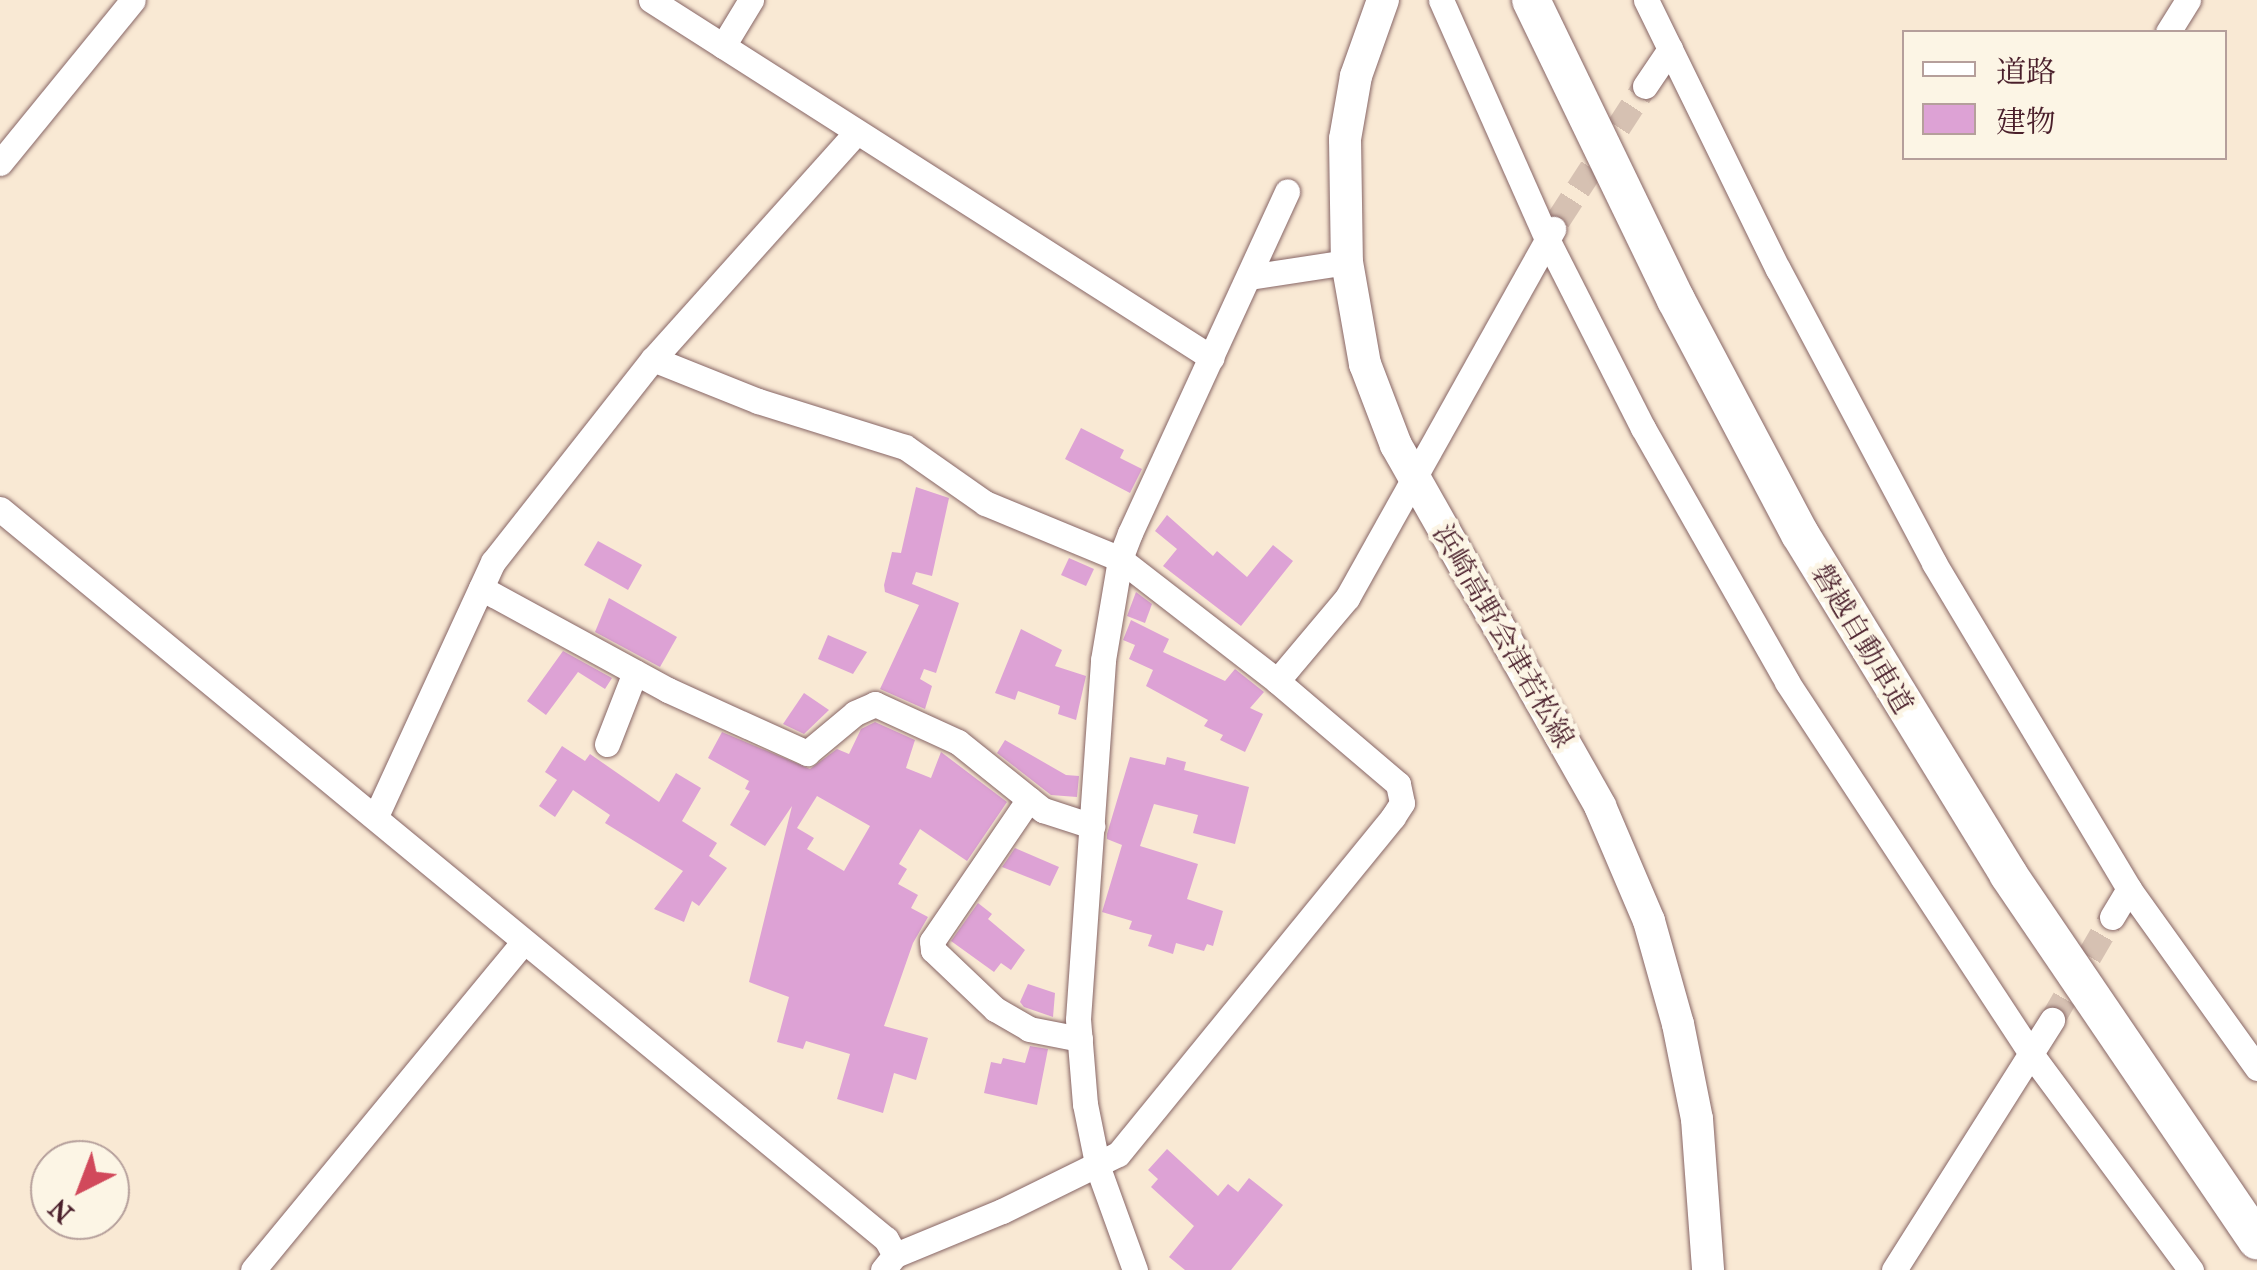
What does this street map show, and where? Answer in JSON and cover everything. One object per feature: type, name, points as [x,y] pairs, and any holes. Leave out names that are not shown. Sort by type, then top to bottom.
[{"type":"highway","name":"磐越自動車道","points":[[1531,0],[1626,201],[1800,534],[2008,874],[2257,1241]]},
{"type":"main road","name":"浜崎高野会津若松線","points":[[1383,0],[1356,76],[1345,139],[1347,262],[1373,390],[1414,478],[1600,806],[1650,921],[1678,1024],[1697,1120],[1708,1270]]},
{"type":"street","points":[[0,163],[133,0]]},
{"type":"street","points":[[651,0],[1212,358]]},
{"type":"street","points":[[723,46],[752,0]]},
{"type":"street","points":[[1441,0],[1553,230],[1643,428],[1788,682],[2031,1054],[2191,1270]]},
{"type":"street","points":[[1646,0],[1778,269],[1934,562],[2129,889],[2257,1068]]},
{"type":"street","points":[[2169,30],[2188,0]]},
{"type":"street","points":[[1645,86],[1670,48]]},
{"type":"street","points":[[376,816],[493,562],[654,358],[856,133]]},
{"type":"street","points":[[1135,1270],[1098,1168],[1085,1104],[1080,1039],[1103,660],[1120,560],[1287,191]]},
{"type":"street","points":[[1277,681],[1347,598],[1553,230]]},
{"type":"street","points":[[1249,277],[1347,262]]},
{"type":"street","points":[[0,509],[886,1239],[889,1262],[1098,1168],[1118,1154],[1402,803],[1398,784],[1277,681],[1120,560],[985,503],[905,447],[758,401],[654,358]]},
{"type":"street","points":[[481,588],[635,672],[806,754],[856,713],[875,704],[958,742],[1043,810],[1092,826]]},
{"type":"street","points":[[607,744],[635,672]]},
{"type":"street","points":[[1028,799],[932,941],[934,950],[994,1010],[1029,1029],[1080,1039]]},
{"type":"street","points":[[2112,917],[2129,889]]},
{"type":"street","points":[[253,1270],[524,943]]},
{"type":"street","points":[[1894,1270],[2052,1020]]},
{"type":"building","points":[[1081,428],[1124,450],[1120,458],[1142,469],[1130,493],[1065,459]]},
{"type":"building","points":[[916,487],[949,498],[932,576],[916,572],[912,584],[959,603],[936,673],[924,669],[920,679],[932,686],[925,709],[880,689],[919,605],[885,592],[884,585],[892,552],[901,553]]},
{"type":"building","points":[[1167,515],[1213,556],[1217,551],[1247,577],[1273,545],[1293,561],[1241,626],[1163,566],[1177,549],[1155,531]]},
{"type":"building","points":[[598,541],[642,565],[628,590],[584,565]]},
{"type":"building","points":[[1069,558],[1094,569],[1086,586],[1061,575]]},
{"type":"building","points":[[1136,592],[1152,604],[1145,623],[1127,616]]},
{"type":"building","points":[[609,598],[677,637],[660,667],[595,632]]},
{"type":"building","points":[[1131,620],[1169,639],[1163,652],[1225,681],[1235,669],[1264,692],[1250,708],[1263,714],[1245,752],[1220,740],[1223,735],[1204,726],[1208,720],[1146,686],[1153,670],[1129,659],[1135,645],[1123,640]]},
{"type":"building","points":[[1021,629],[1062,650],[1055,666],[1086,676],[1076,720],[1058,714],[1060,706],[1018,691],[1015,700],[995,693]]},
{"type":"building","points":[[828,635],[867,652],[853,674],[818,659]]},
{"type":"building","points":[[563,651],[612,678],[605,689],[578,672],[546,715],[527,701]]},
{"type":"building","points":[[804,693],[829,710],[804,734],[783,724]]},
{"type":"building","points":[[875,722],[915,740],[906,768],[931,778],[941,752],[1007,802],[967,861],[920,829],[899,864],[907,869],[898,884],[918,895],[911,908],[928,917],[913,943],[884,1026],[928,1038],[916,1080],[894,1073],[883,1113],[837,1099],[850,1054],[806,1041],[803,1049],[777,1042],[789,997],[749,982],[792,806],[765,846],[730,825],[750,791],[745,789],[749,781],[708,758],[722,732],[810,769],[837,749],[849,754],[861,729]],"holes":[[[817,796],[870,826],[844,871],[807,849],[814,838],[797,828]]]},
{"type":"building","points":[[1005,740],[1066,775],[1079,776],[1077,797],[1051,795],[997,753]]},
{"type":"building","points":[[562,746],[585,761],[590,754],[659,802],[676,773],[701,788],[682,821],[717,843],[709,856],[727,868],[699,906],[692,901],[684,922],[654,909],[683,871],[605,823],[610,815],[573,790],[555,817],[539,806],[557,780],[545,772]]},
{"type":"building","points":[[1130,757],[1165,765],[1167,757],[1186,762],[1184,770],[1249,787],[1235,844],[1193,833],[1198,815],[1154,804],[1140,846],[1198,864],[1187,899],[1223,911],[1213,946],[1207,944],[1204,951],[1176,943],[1173,954],[1148,946],[1152,935],[1129,929],[1132,921],[1102,912],[1122,845],[1107,839],[1107,834]]},
{"type":"building","points":[[1015,848],[1059,867],[1050,886],[1002,867]]},
{"type":"building","points":[[978,903],[992,914],[988,919],[1025,950],[1011,970],[1001,963],[994,972],[951,941]]},
{"type":"building","points":[[1028,984],[1055,993],[1053,1017],[1020,1002]]},
{"type":"building","points":[[1030,1046],[1048,1049],[1037,1105],[984,1093],[991,1062],[1001,1064],[1003,1058],[1025,1063]]},
{"type":"building","points":[[1167,1149],[1218,1196],[1228,1184],[1238,1192],[1249,1178],[1283,1205],[1231,1270],[1185,1270],[1169,1257],[1194,1226],[1151,1187],[1158,1179],[1148,1170]]},
{"type":"tunnel","points":[[1558,220],[1645,86]]},
{"type":"tunnel","points":[[2052,1020],[2112,917]]}]
